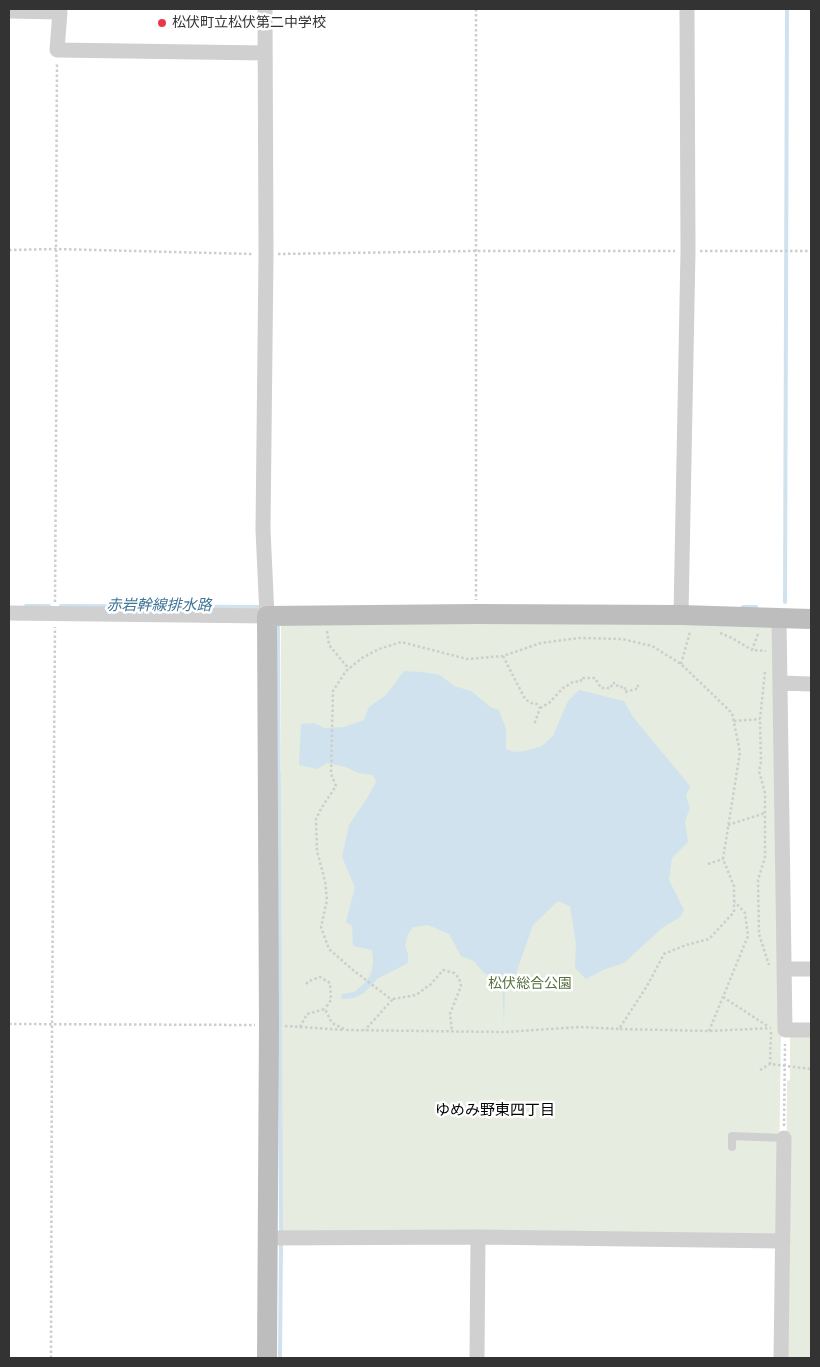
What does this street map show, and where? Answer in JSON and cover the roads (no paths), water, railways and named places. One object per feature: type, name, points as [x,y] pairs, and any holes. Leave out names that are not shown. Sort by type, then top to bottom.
[{"type":"street","points":[[265,9],[266,254],[263,530],[267,616],[269,1025],[267,1358]]},
{"type":"street","points":[[684,611],[688,251],[687,9]]},
{"type":"street","points":[[9,11],[60,12],[57,50],[265,53]]},
{"type":"street","points":[[9,613],[325,616],[684,611],[774,619],[811,619]]},
{"type":"street","points":[[774,619],[780,683],[778,1029],[811,1030]]},
{"type":"street","points":[[780,683],[811,684]]},
{"type":"street","points":[[777,969],[811,969]]},
{"type":"street","points":[[781,1358],[784,1138]]},
{"type":"street","points":[[268,1238],[478,1237],[783,1241]]},
{"type":"street","points":[[477,1358],[478,1237]]},
{"type":"lane","points":[[732,1147],[732,1136],[784,1138]]},
{"type":"water","points":[[404,671],[440,675],[454,686],[471,691],[490,707],[499,710],[506,729],[506,749],[513,752],[542,746],[553,736],[568,701],[579,690],[624,701],[633,717],[690,786],[686,796],[690,808],[685,821],[688,842],[672,858],[669,880],[684,910],[680,917],[662,928],[624,963],[605,969],[586,979],[575,968],[576,944],[570,906],[558,901],[533,925],[515,976],[505,983],[504,1023],[502,986],[496,978],[484,973],[474,961],[461,956],[449,934],[428,925],[413,927],[408,934],[405,946],[408,954],[408,963],[377,979],[364,993],[354,998],[341,999],[342,994],[354,992],[364,984],[372,970],[372,950],[353,946],[352,926],[346,922],[355,887],[342,857],[349,825],[376,782],[373,775],[358,773],[346,767],[327,763],[317,769],[299,765],[301,724],[313,723],[325,728],[344,727],[364,720],[369,707],[386,695]]},
{"type":"waterway","points":[[785,602],[787,9]]},
{"type":"waterway","name":"赤岩幹線排水路","points":[[26,606],[49,606]]},
{"type":"waterway","name":"赤岩幹線排水路","points":[[61,606],[258,607]]},
{"type":"waterway","points":[[743,607],[756,607]]},
{"type":"waterway","points":[[278,621],[281,1234]]},
{"type":"waterway","points":[[280,1358],[281,1241]]},
{"type":"place","name":"松伏町立松伏第二中学校","points":[[162,23]]},
{"type":"district","name":"ゆめみ野東四丁目","points":[[495,1111]]},
{"type":"park label","name":"松伏総合公園","points":[[530,984]]}]
